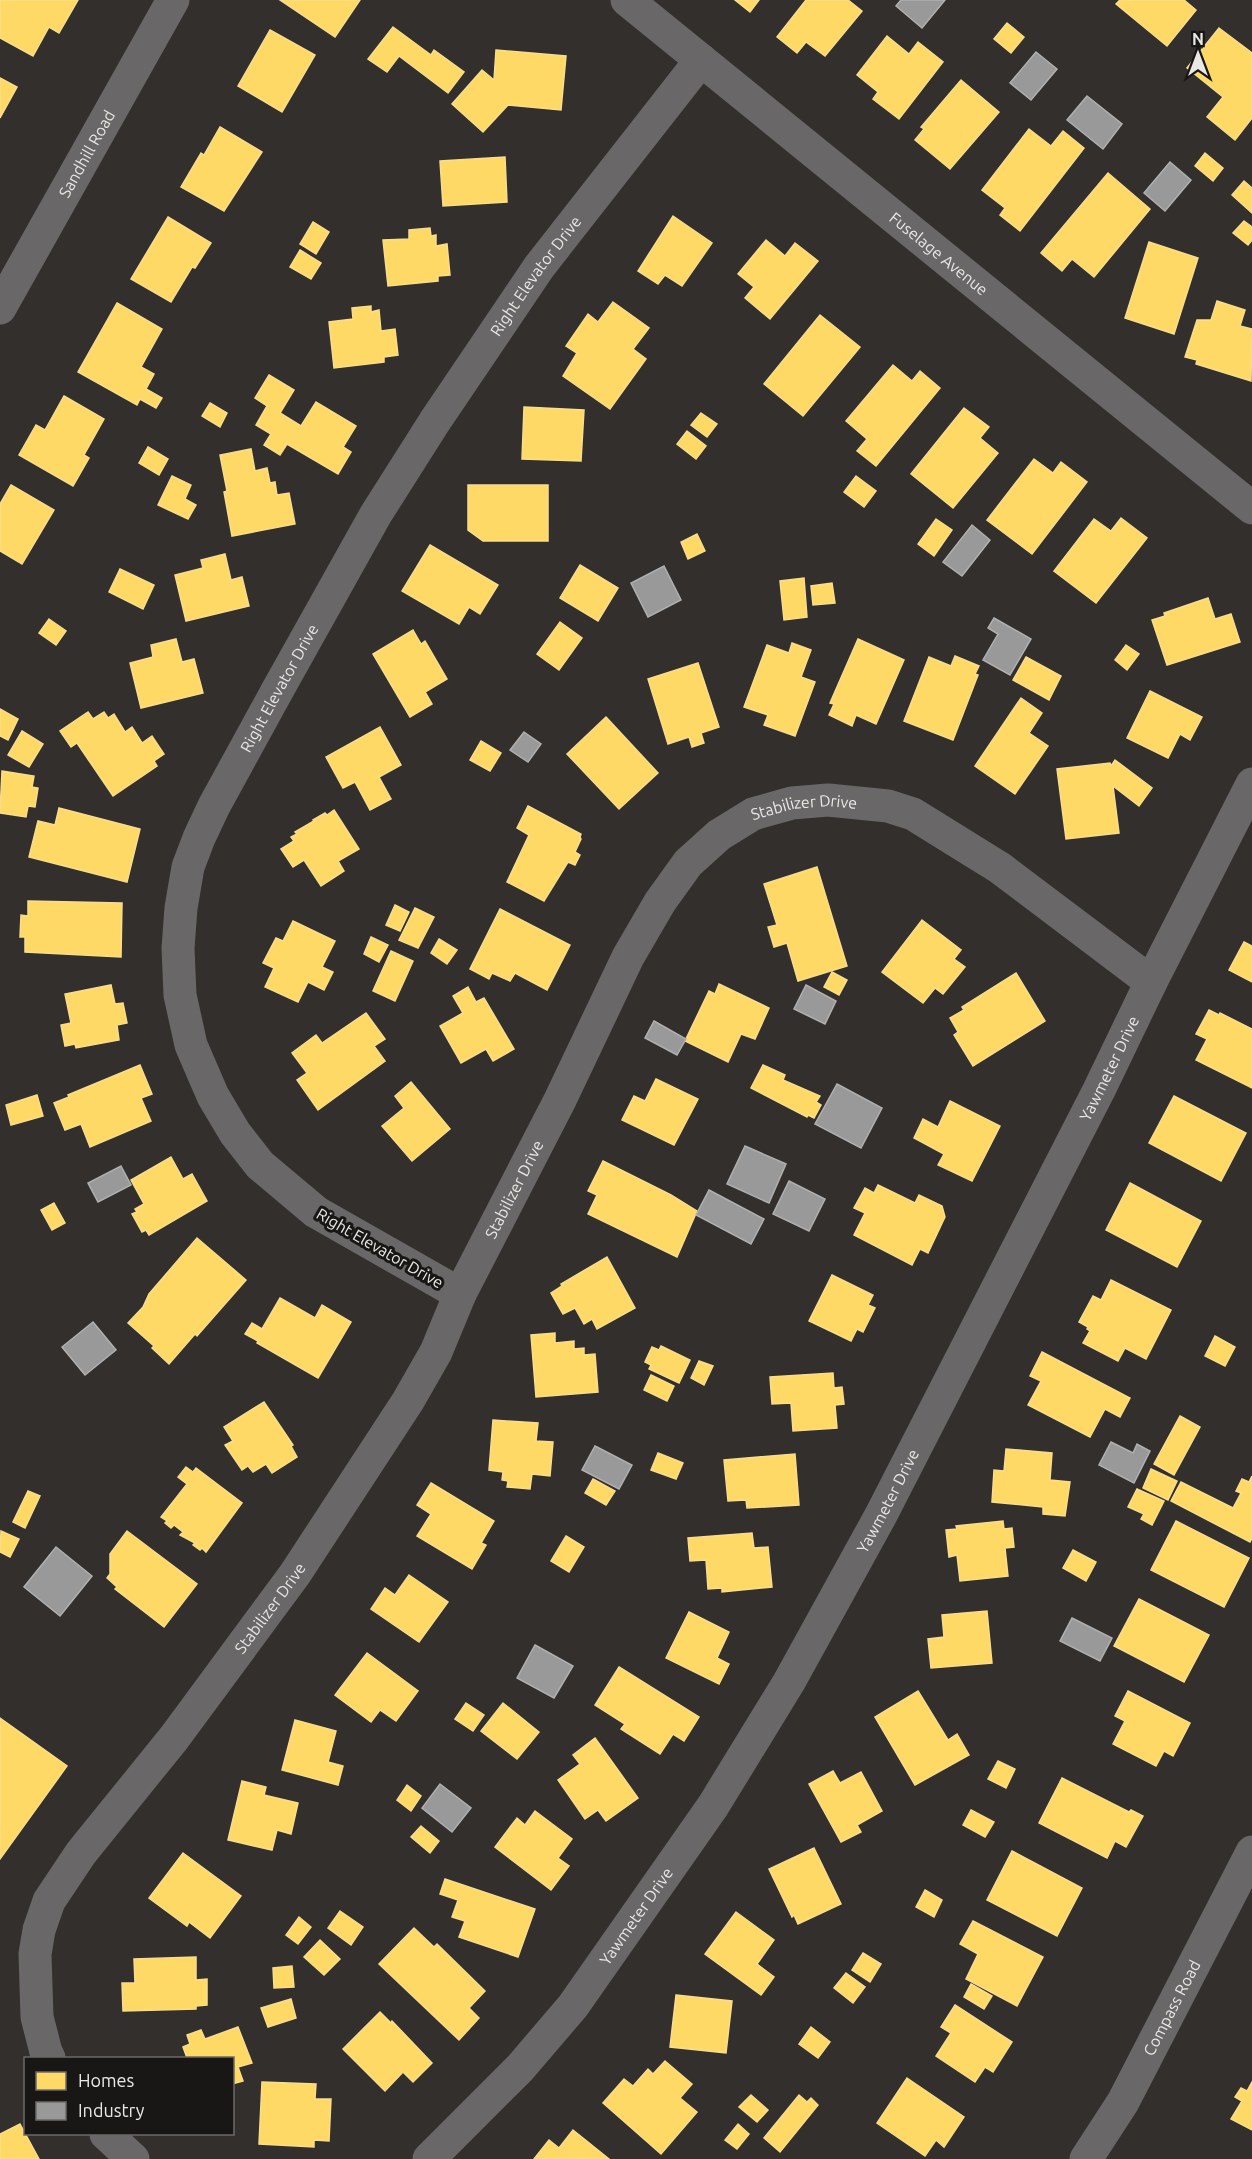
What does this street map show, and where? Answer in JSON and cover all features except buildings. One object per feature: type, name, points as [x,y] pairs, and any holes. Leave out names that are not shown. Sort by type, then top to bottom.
[{"type":"street","name":"Sandhill Road","points":[[0,308],[173,0]]},
{"type":"street","name":"Fuselage Avenue","points":[[627,0],[1252,508]]},
{"type":"street","name":"Right Elevator Drive","points":[[460,1294],[316,1212],[260,1165],[235,1132],[213,1096],[191,1045],[180,995],[178,948],[181,908],[189,867],[214,806],[376,513],[539,267],[701,60]]},
{"type":"street","name":"Yawmeter Drive","points":[[429,2159],[520,2068],[573,2006],[713,1806],[789,1682],[881,1515],[1099,1090],[1252,784]]},
{"type":"street","name":"Stabilizer Drive","points":[[48,2057],[45,2052],[37,2017],[35,1954],[39,1930],[49,1902],[81,1853],[174,1738],[295,1574],[408,1401],[436,1352],[460,1294],[560,1100],[628,957],[660,902],[688,863],[718,835],[753,814],[792,803],[828,800],[888,806],[913,814],[1000,868],[1151,982]]},
{"type":"street","name":"Compass Road","points":[[1086,2159],[1140,2072],[1252,1852]]},
{"type":"street","points":[[108,2135],[133,2159]]}]
